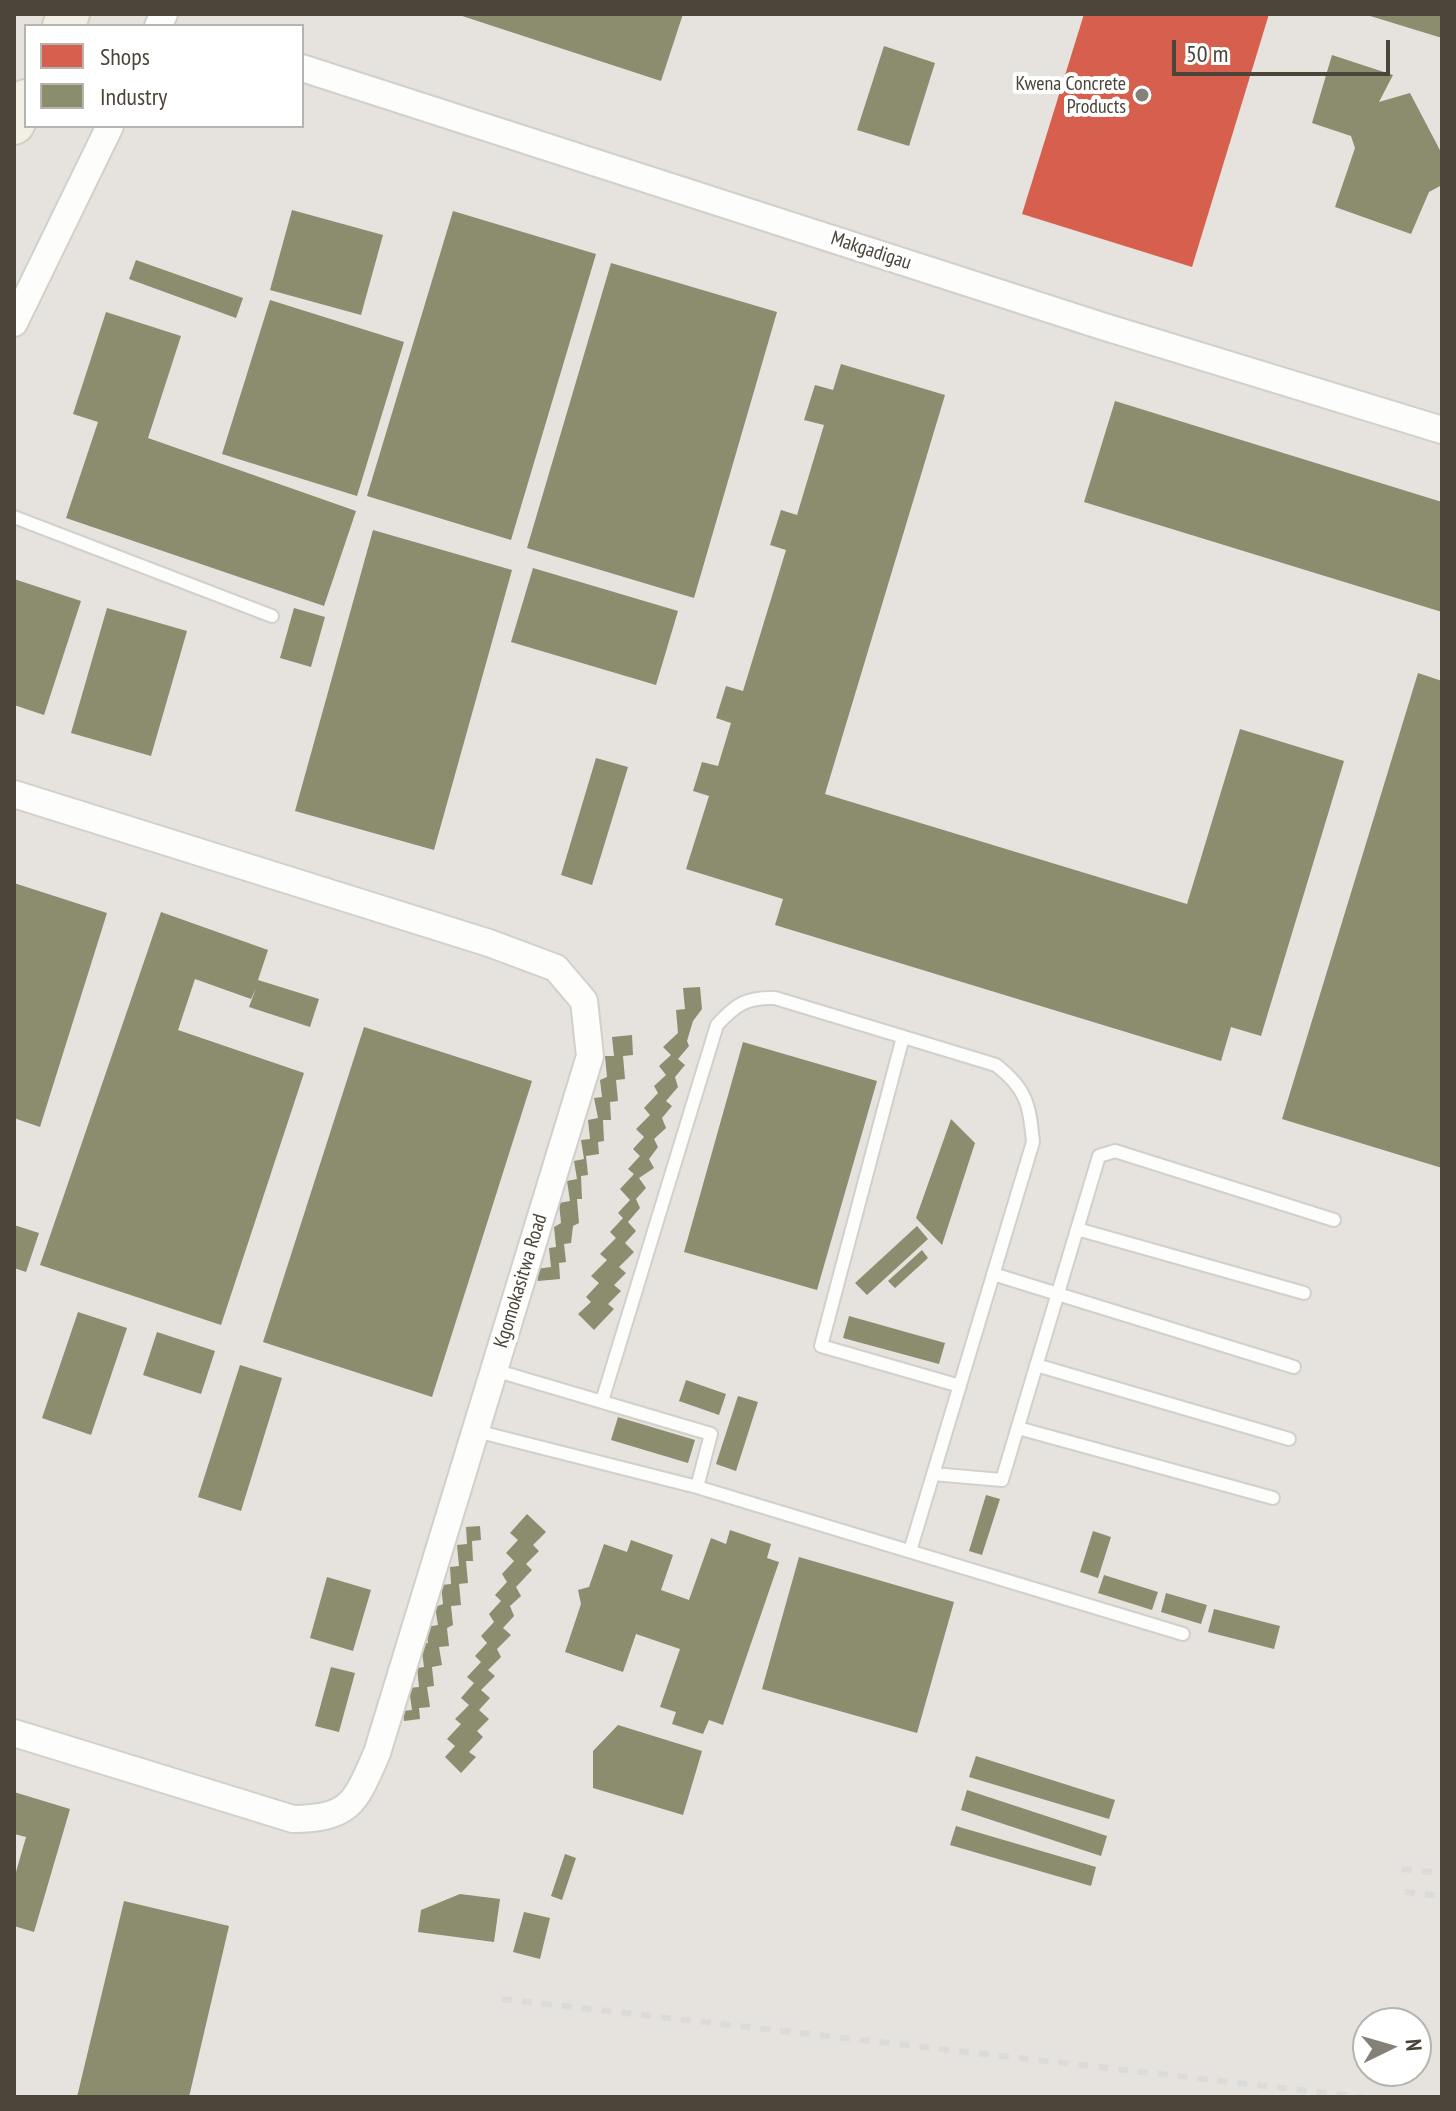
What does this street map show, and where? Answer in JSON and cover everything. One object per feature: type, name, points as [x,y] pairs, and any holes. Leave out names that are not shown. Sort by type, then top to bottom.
[{"type":"main road","points":[[14,124],[24,104]]},
{"type":"street","name":"Makgadigau","points":[[304,69],[1105,327],[1442,430]]},
{"type":"street","points":[[14,323],[109,128]]},
{"type":"street","name":"Kgomokasitwa Road","points":[[14,794],[489,943],[556,968],[584,1001],[590,1056],[377,1753],[363,1784],[345,1809],[319,1818],[293,1819],[14,1733]]},
{"type":"lane","points":[[14,517],[272,616]]},
{"type":"lane","points":[[602,1401],[717,1025],[732,1007],[756,997],[775,998],[996,1065],[1015,1080],[1027,1098],[1033,1142],[910,1551]]},
{"type":"lane","points":[[903,1037],[821,1346],[960,1386]]},
{"type":"lane","points":[[933,1474],[1002,1480],[1099,1156],[1115,1151],[1334,1220]]},
{"type":"lane","points":[[1077,1229],[1304,1293]]},
{"type":"lane","points":[[993,1274],[1294,1367]]},
{"type":"lane","points":[[1036,1365],[1289,1439]]},
{"type":"lane","points":[[494,1370],[711,1434],[697,1487]]},
{"type":"lane","points":[[1018,1428],[1273,1498]]},
{"type":"lane","points":[[476,1431],[697,1487],[1183,1634]]},
{"type":"shaded area","points":[[14,14],[1442,14],[1442,2097],[14,2097]]},
{"type":"building: Shops","points":[[1084,14],[1269,14],[1192,267],[1022,214]]},
{"type":"building: Industry","points":[[456,14],[683,14],[661,81]]},
{"type":"building: Industry","points":[[1442,14],[1442,38],[1367,15]]},
{"type":"building: Industry","points":[[884,46],[935,63],[909,146],[857,130]]},
{"type":"building: Industry","points":[[1332,55],[1393,75],[1379,102],[1410,93],[1442,154],[1442,185],[1429,192],[1411,234],[1335,207],[1355,148],[1351,136],[1312,123]]},
{"type":"building: Industry","points":[[292,210],[383,235],[361,315],[270,290]]},
{"type":"building: Industry","points":[[453,211],[596,254],[511,540],[367,496]]},
{"type":"building: Industry","points":[[136,260],[243,298],[236,318],[129,279]]},
{"type":"building: Industry","points":[[611,263],[777,312],[694,598],[527,548]]},
{"type":"building: Industry","points":[[270,300],[404,342],[357,496],[222,454]]},
{"type":"building: Industry","points":[[106,312],[181,336],[148,438],[356,511],[324,606],[66,518],[98,422],[73,414]]},
{"type":"building: Industry","points":[[841,364],[945,395],[825,794],[1187,904],[1240,729],[1344,761],[1261,1036],[1231,1027],[1221,1061],[775,925],[783,899],[686,869],[709,796],[693,791],[702,762],[718,766],[731,723],[716,718],[726,686],[743,691],[786,550],[770,545],[781,510],[797,515],[824,425],[804,420],[815,385],[833,390]]},
{"type":"building: Industry","points":[[1115,401],[1442,502],[1442,612],[1084,502]]},
{"type":"building: Industry","points":[[373,530],[512,570],[434,850],[295,811]]},
{"type":"building: Industry","points":[[533,568],[678,611],[656,685],[511,642]]},
{"type":"building: Industry","points":[[14,579],[81,601],[44,715],[14,705]]},
{"type":"building: Industry","points":[[107,608],[187,631],[151,756],[71,733]]},
{"type":"building: Industry","points":[[294,608],[325,617],[311,667],[280,658]]},
{"type":"building: Industry","points":[[1418,673],[1442,681],[1442,1168],[1282,1119]]},
{"type":"building: Industry","points":[[596,758],[628,767],[592,885],[561,875]]},
{"type":"building: Industry","points":[[14,883],[107,913],[40,1127],[14,1118]]},
{"type":"building: Industry","points":[[161,912],[268,950],[258,980],[319,999],[310,1027],[249,1007],[256,988],[251,999],[195,979],[178,1030],[304,1073],[221,1325],[40,1265]]},
{"type":"building: Industry","points":[[700,987],[702,1009],[693,1021],[687,1041],[689,1046],[678,1059],[685,1065],[675,1077],[678,1087],[666,1101],[672,1106],[662,1118],[666,1128],[654,1139],[658,1147],[649,1159],[654,1168],[639,1178],[646,1188],[636,1199],[640,1208],[628,1222],[636,1231],[625,1243],[634,1252],[619,1267],[626,1273],[614,1285],[621,1291],[608,1304],[614,1309],[594,1330],[578,1314],[591,1302],[586,1297],[599,1283],[591,1276],[607,1260],[600,1254],[616,1238],[610,1232],[623,1218],[618,1213],[630,1200],[620,1189],[634,1174],[628,1169],[640,1156],[633,1149],[644,1137],[636,1129],[650,1115],[644,1108],[658,1093],[654,1086],[666,1075],[659,1066],[671,1055],[663,1047],[678,1033],[676,1010],[685,1009],[683,988]]},
{"type":"building: Industry","points":[[364,1027],[532,1081],[432,1397],[263,1342]]},
{"type":"building: Industry","points":[[632,1035],[633,1055],[623,1056],[625,1079],[616,1080],[618,1101],[610,1102],[611,1120],[603,1120],[604,1141],[598,1142],[599,1154],[586,1156],[588,1175],[581,1176],[582,1199],[577,1199],[579,1223],[573,1226],[571,1243],[564,1244],[566,1262],[559,1263],[560,1279],[538,1281],[536,1269],[551,1267],[549,1248],[556,1247],[554,1227],[561,1223],[559,1203],[570,1201],[567,1181],[577,1179],[574,1161],[584,1159],[581,1140],[590,1139],[588,1120],[598,1118],[594,1098],[602,1097],[600,1080],[607,1077],[605,1056],[614,1056],[612,1037]]},
{"type":"building: Industry","points":[[743,1042],[877,1081],[817,1290],[684,1252]]},
{"type":"building: Industry","points":[[951,1119],[975,1143],[942,1245],[916,1218]]},
{"type":"building: Industry","points":[[14,1225],[39,1233],[26,1272],[14,1268]]},
{"type":"building: Industry","points":[[917,1226],[928,1239],[867,1295],[855,1283]]},
{"type":"building: Industry","points":[[922,1250],[928,1258],[895,1288],[888,1281]]},
{"type":"building: Industry","points":[[78,1312],[127,1328],[91,1435],[42,1418]]},
{"type":"building: Industry","points":[[849,1316],[945,1343],[939,1364],[843,1338]]},
{"type":"building: Industry","points":[[157,1332],[215,1351],[201,1394],[143,1375]]},
{"type":"building: Industry","points":[[240,1365],[282,1378],[241,1511],[198,1497]]},
{"type":"building: Industry","points":[[686,1380],[726,1394],[719,1415],[679,1401]]},
{"type":"building: Industry","points":[[738,1396],[758,1402],[736,1471],[716,1464]]},
{"type":"building: Industry","points":[[618,1417],[695,1440],[688,1463],[611,1440]]},
{"type":"building: Industry","points":[[986,1495],[1000,1499],[982,1555],[969,1551]]},
{"type":"building: Industry","points":[[527,1514],[546,1532],[533,1545],[539,1551],[526,1564],[532,1570],[516,1587],[521,1596],[510,1606],[514,1616],[503,1628],[511,1635],[497,1649],[501,1657],[488,1670],[495,1676],[481,1690],[490,1698],[479,1710],[489,1719],[477,1731],[483,1737],[469,1752],[476,1757],[461,1773],[445,1757],[455,1746],[447,1739],[461,1724],[455,1719],[469,1705],[461,1698],[474,1683],[467,1677],[481,1662],[475,1656],[487,1643],[481,1636],[494,1622],[489,1614],[501,1601],[495,1595],[507,1582],[502,1574],[514,1561],[506,1553],[518,1540],[510,1533]]},
{"type":"building: Industry","points":[[480,1526],[481,1540],[472,1541],[473,1561],[466,1561],[468,1583],[459,1584],[461,1605],[451,1606],[453,1625],[447,1628],[449,1646],[439,1647],[442,1665],[432,1667],[434,1686],[427,1687],[430,1707],[419,1708],[420,1719],[404,1721],[403,1711],[412,1710],[409,1688],[419,1687],[417,1668],[424,1667],[421,1644],[428,1643],[426,1627],[438,1625],[435,1607],[443,1604],[441,1585],[451,1584],[450,1567],[459,1566],[457,1545],[467,1544],[466,1527]]},
{"type":"building: Industry","points":[[730,1530],[771,1544],[767,1558],[779,1562],[723,1725],[709,1720],[703,1734],[672,1724],[676,1712],[660,1707],[680,1649],[636,1634],[623,1672],[565,1652],[581,1604],[578,1590],[589,1587],[604,1544],[627,1552],[631,1540],[673,1555],[661,1590],[689,1600],[711,1538],[726,1544]]},
{"type":"building: Industry","points":[[1093,1531],[1111,1537],[1098,1578],[1080,1572]]},
{"type":"building: Industry","points":[[799,1557],[954,1602],[917,1733],[762,1689]]},
{"type":"building: Industry","points":[[1104,1575],[1158,1592],[1152,1610],[1098,1593]]},
{"type":"building: Industry","points":[[327,1577],[371,1590],[353,1651],[310,1638]]},
{"type":"building: Industry","points":[[1166,1593],[1207,1605],[1201,1624],[1161,1612]]},
{"type":"building: Industry","points":[[1214,1609],[1280,1626],[1274,1649],[1208,1632]]},
{"type":"building: Industry","points":[[331,1667],[355,1673],[339,1732],[315,1726]]},
{"type":"building: Industry","points":[[618,1725],[702,1751],[683,1815],[593,1788],[593,1751]]},
{"type":"building: Industry","points":[[976,1756],[1115,1800],[1109,1819],[969,1777]]},
{"type":"building: Industry","points":[[967,1790],[1107,1836],[1101,1856],[961,1810]]},
{"type":"building: Industry","points":[[14,1792],[70,1809],[34,1932],[14,1926],[14,1879],[26,1837],[14,1834]]},
{"type":"building: Industry","points":[[956,1826],[1096,1867],[1091,1886],[950,1845]]},
{"type":"building: Industry","points":[[565,1854],[576,1858],[562,1900],[551,1896]]},
{"type":"building: Industry","points":[[460,1894],[500,1899],[494,1942],[418,1932],[421,1910]]},
{"type":"building: Industry","points":[[124,1901],[229,1926],[189,2097],[77,2097]]},
{"type":"building: Industry","points":[[524,1912],[550,1918],[540,1959],[513,1952]]},
{"type":"railway","points":[[1402,1869],[1442,1873]]},
{"type":"railway","points":[[1405,1892],[1442,1896]]},
{"type":"railway","points":[[502,1999],[1362,2097]]},
{"type":"place","name":"Kwena Concrete Products","points":[[1142,95]]}]
